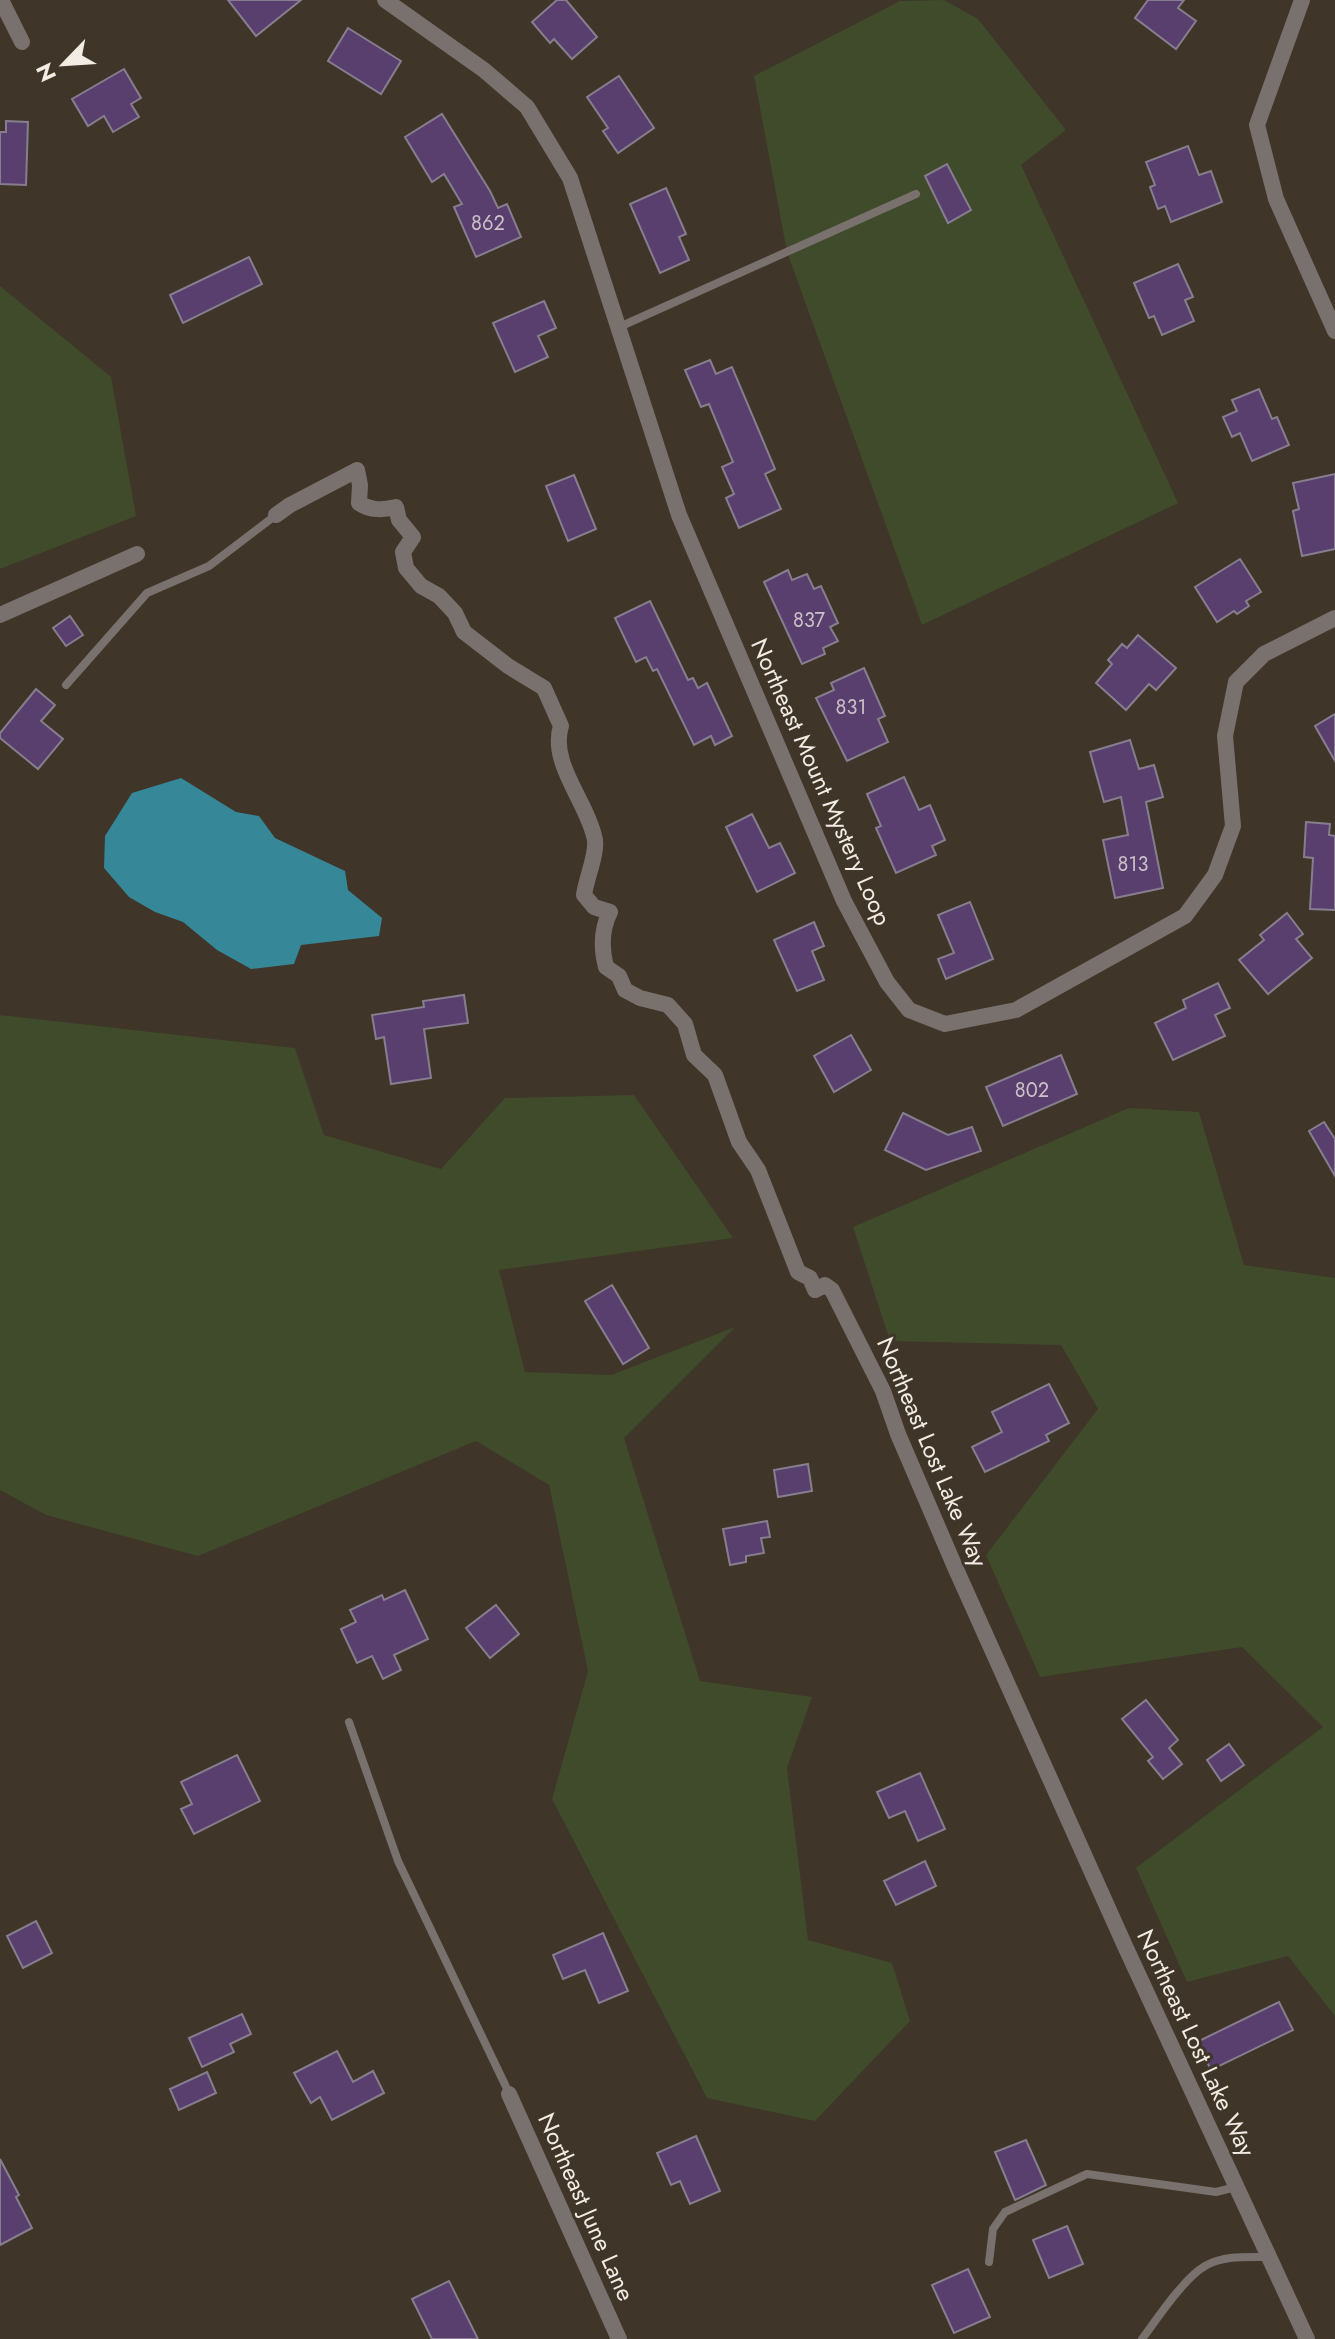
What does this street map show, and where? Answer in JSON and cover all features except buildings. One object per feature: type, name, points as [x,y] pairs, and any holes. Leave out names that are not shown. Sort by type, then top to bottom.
[{"type":"street","points":[[1,0],[22,42]]},
{"type":"street","name":"Northeast Mount Mystery Loop","points":[[385,0],[484,70],[527,107],[570,178],[679,515],[844,901],[887,982],[909,1010],[945,1024],[1016,1010],[1185,916],[1215,875],[1233,826],[1225,736],[1236,682],[1264,654],[1335,618]]},
{"type":"street","points":[[1302,0],[1257,125],[1276,199],[1335,331]]},
{"type":"street","name":"Northeast Lost Lake Way","points":[[276,515],[357,470],[359,503],[367,508],[384,510],[396,507],[399,520],[413,537],[403,552],[406,568],[421,586],[447,604],[464,632],[508,666],[544,688],[561,726],[557,739],[567,774],[594,836],[596,847],[584,895],[594,907],[610,912],[603,929],[602,953],[606,967],[619,976],[625,990],[640,998],[668,1005],[685,1024],[694,1055],[715,1075],[739,1142],[758,1170],[798,1272],[810,1278],[815,1290],[825,1285],[832,1290],[847,1324],[857,1337],[883,1391],[955,1567],[1125,1948],[1307,2339]]},
{"type":"street","points":[[0,615],[137,554]]},
{"type":"street","name":"Northeast June Lane","points":[[509,2094],[619,2339]]},
{"type":"lane","points":[[616,328],[916,194]]},
{"type":"lane","points":[[66,685],[147,593],[209,566],[276,515]]},
{"type":"lane","points":[[349,1722],[398,1861],[509,2094]]},
{"type":"lane","points":[[989,2262],[993,2229],[1005,2212],[1087,2174],[1216,2192],[1236,2187]]},
{"type":"lane","points":[[1142,2339],[1175,2296],[1204,2266],[1229,2258],[1269,2257]]},
{"type":"green space","points":[[944,0],[978,19],[1066,130],[1021,165],[1178,503],[922,625],[787,252],[754,76],[900,1]]},
{"type":"green space","points":[[0,286],[111,377],[136,516],[0,569]]},
{"type":"green space","points":[[0,1015],[295,1048],[324,1135],[441,1169],[505,1098],[634,1095],[733,1238],[499,1270],[525,1372],[611,1375],[735,1327],[624,1438],[700,1681],[812,1697],[787,1768],[808,1940],[892,1963],[910,2021],[815,2121],[707,2098],[552,1799],[588,1671],[549,1485],[476,1441],[198,1556],[46,1515],[0,1490]]},
{"type":"green space","points":[[1129,1108],[1199,1112],[1244,1265],[1335,1278],[1335,2016],[1288,1956],[1187,1982],[1136,1868],[1323,1727],[1242,1647],[1040,1677],[986,1555],[1098,1409],[1061,1345],[890,1341],[853,1227]]},
{"type":"water","points":[[181,778],[236,812],[259,816],[275,838],[345,871],[348,890],[382,918],[379,936],[301,945],[294,964],[251,969],[217,950],[183,922],[155,912],[129,897],[104,868],[105,836],[132,793]]}]
